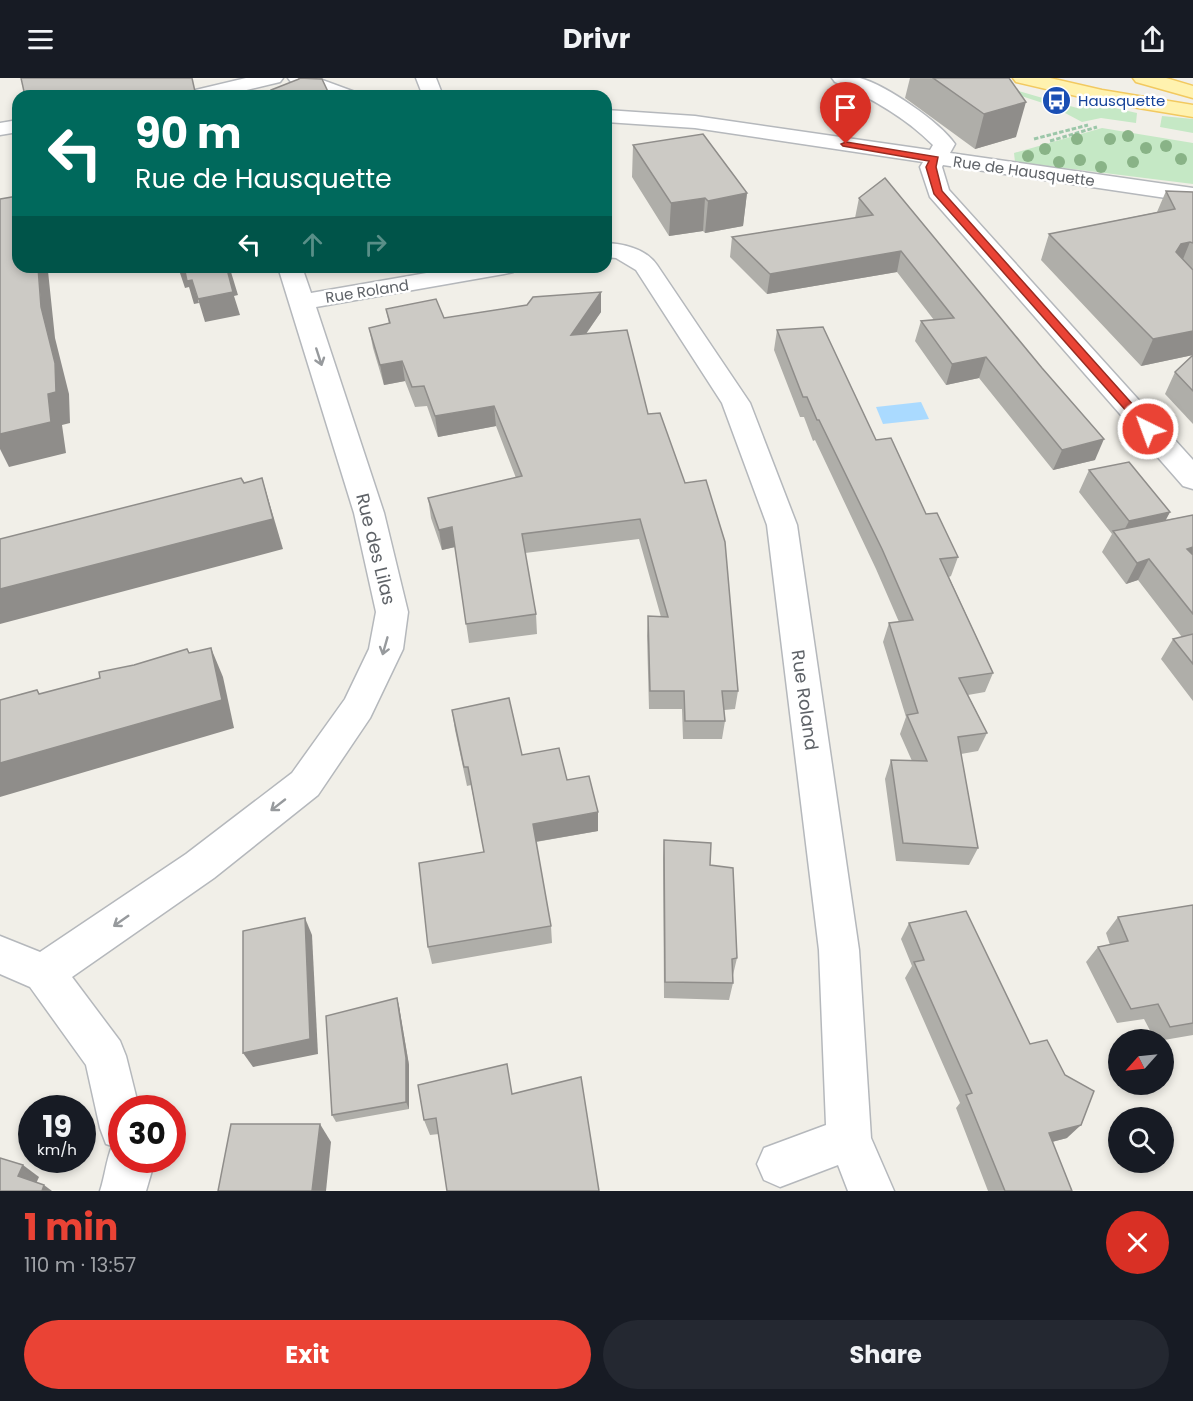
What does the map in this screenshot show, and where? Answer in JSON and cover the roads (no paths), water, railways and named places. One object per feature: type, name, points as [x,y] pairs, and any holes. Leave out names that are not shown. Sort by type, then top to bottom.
[{"type":"main road","points":[[1023,78],[1102,96],[1193,111]]},
{"type":"main road","points":[[1109,78],[1193,92]]},
{"type":"main road","points":[[1143,78],[1193,92]]},
{"type":"street","points":[[242,90],[273,78]]},
{"type":"street","points":[[298,78],[331,90]]},
{"type":"street","points":[[842,78],[883,96],[933,132],[944,144],[931,167],[938,192],[1193,479]]},
{"type":"street","name":"Rue de Hausquette","points":[[612,116],[705,124],[1193,195]]},
{"type":"street","name":"Rue Roland","points":[[612,250],[622,251],[645,265],[736,403],[782,525],[839,950],[849,1139],[871,1191]]},
{"type":"street","name":"Rue des Lilas","points":[[44,974],[200,866],[305,784],[358,708],[386,649],[392,612],[369,513],[292,273]]},
{"type":"street","name":"Rue Roland","points":[[301,302],[469,273]]},
{"type":"street","points":[[0,955],[44,974],[105,1056],[114,1095]]},
{"type":"street","points":[[780,1164],[849,1139]]},
{"type":"street","points":[[123,1191],[128,1173]]},
{"type":"water","points":[[921,402],[929,419],[883,424],[876,407]]},
{"type":"place","name":"Hausquette","points":[[1057,100]]}]
